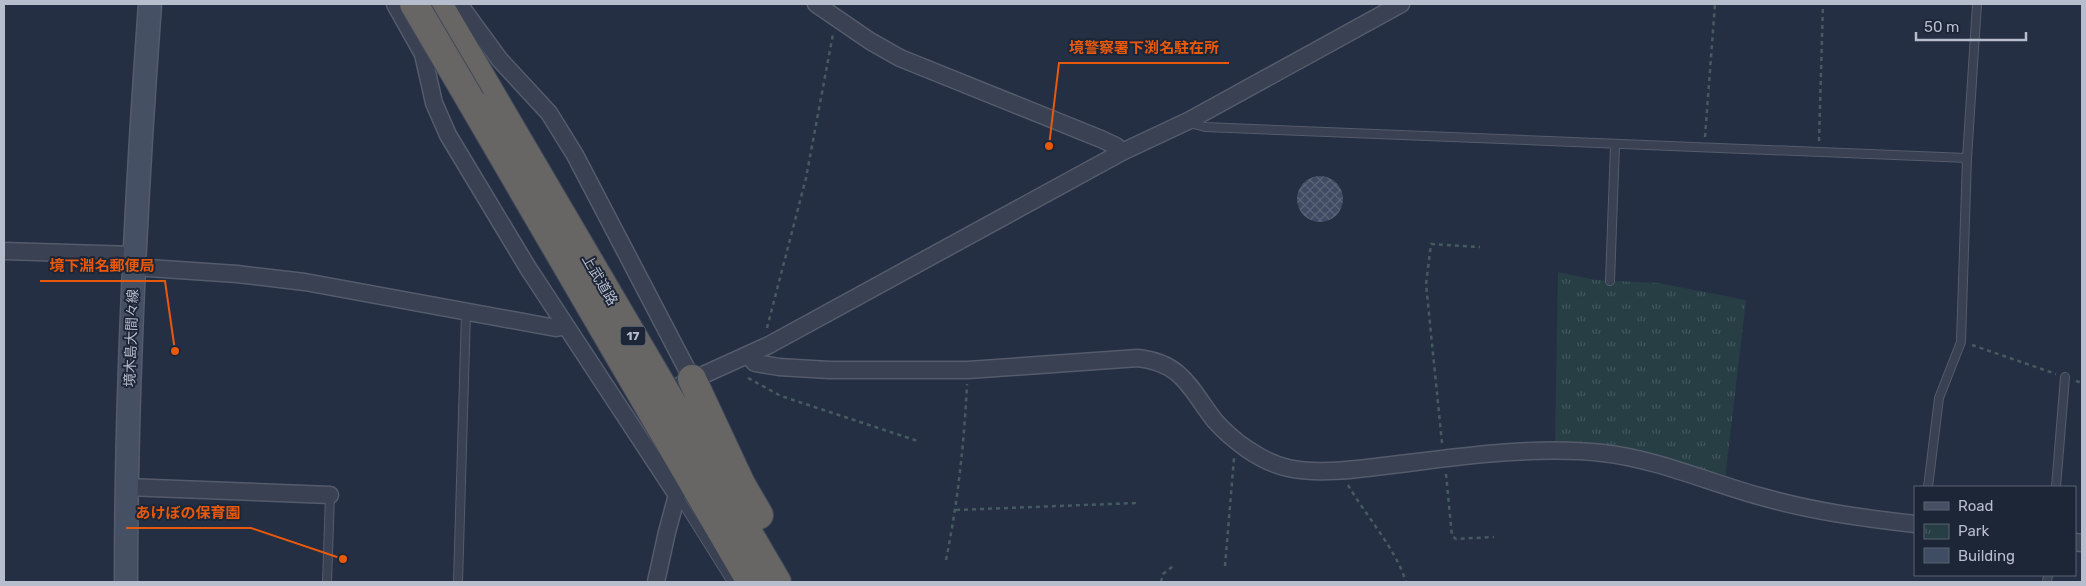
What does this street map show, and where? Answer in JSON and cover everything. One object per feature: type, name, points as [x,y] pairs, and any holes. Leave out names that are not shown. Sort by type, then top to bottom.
[{"type":"highway","name":"上武道路","points":[[438,4],[480,95],[751,582]]},
{"type":"highway","name":"上武道路","points":[[409,11],[480,95],[777,582]]},
{"type":"highway","points":[[686,383],[796,582]]},
{"type":"main road","name":"境木島大間々線","points":[[126,582],[126,487],[134,261],[150,4]]},
{"type":"street","points":[[396,4],[409,11],[423,54],[434,103],[448,135],[566,326],[677,495],[666,532],[656,582]]},
{"type":"street","points":[[409,11],[430,4]]},
{"type":"street","points":[[459,4],[500,60],[548,113],[575,155],[686,383],[769,344],[1122,152],[1190,120],[1401,4]]},
{"type":"street","points":[[816,4],[900,58],[1116,146],[1122,152]]},
{"type":"street","points":[[4,251],[134,261],[305,282],[466,313],[556,328],[566,326]]},
{"type":"street","points":[[742,358],[756,363],[828,370],[968,370],[1138,358],[1155,360],[1174,369],[1188,384],[1216,422],[1239,443],[1269,461],[1286,468],[1304,470],[1338,469],[1444,458],[1568,451],[1603,453],[1636,459],[1788,504],[1848,516],[1914,524]]},
{"type":"street","points":[[625,416],[639,408]]},
{"type":"street","points":[[126,487],[330,495]]},
{"type":"lane","points":[[1928,486],[1939,398],[1961,342],[1967,158],[1977,4]]},
{"type":"lane","points":[[1190,120],[1194,124],[1205,127],[1967,158]]},
{"type":"lane","points":[[1610,281],[1615,145]]},
{"type":"lane","points":[[458,582],[466,313]]},
{"type":"lane","points":[[2056,486],[2066,377]]},
{"type":"lane","points":[[327,582],[330,495]]},
{"type":"lane","points":[[677,495],[732,582]]},
{"type":"path","points":[[1704,148],[1714,4]]},
{"type":"path","points":[[1819,152],[1823,4]]},
{"type":"path","points":[[769,344],[766,332],[806,178],[836,18]]},
{"type":"path","points":[[1480,247],[1431,244],[1426,284],[1452,536],[1456,539],[1494,537]]},
{"type":"path","points":[[1961,342],[2082,383]]},
{"type":"path","points":[[742,358],[740,370],[752,381],[781,396],[918,441]]},
{"type":"path","points":[[946,560],[956,510],[965,441],[968,370]]},
{"type":"path","points":[[1225,566],[1235,451],[1239,443]]},
{"type":"path","points":[[1338,469],[1399,563],[1406,582]]},
{"type":"path","points":[[956,510],[1136,503]]},
{"type":"path","points":[[1162,582],[1163,574],[1173,566]]},
{"type":"green space","points":[[1558,272],[1596,280],[1658,283],[1746,300],[1725,479],[1555,444]]},
{"type":"building","points":[[1316,176],[1324,176],[1333,180],[1339,186],[1343,199],[1339,212],[1333,218],[1324,222],[1316,222],[1307,218],[1301,212],[1297,203],[1297,195],[1301,186],[1307,180]]},
{"type":"place","name":"境警察署下渕名駐在所","points":[[1049,146]]},
{"type":"place","name":"境下淵名郵便局","points":[[175,351]]},
{"type":"place","name":"あけぼの保育園","points":[[343,559]]}]
